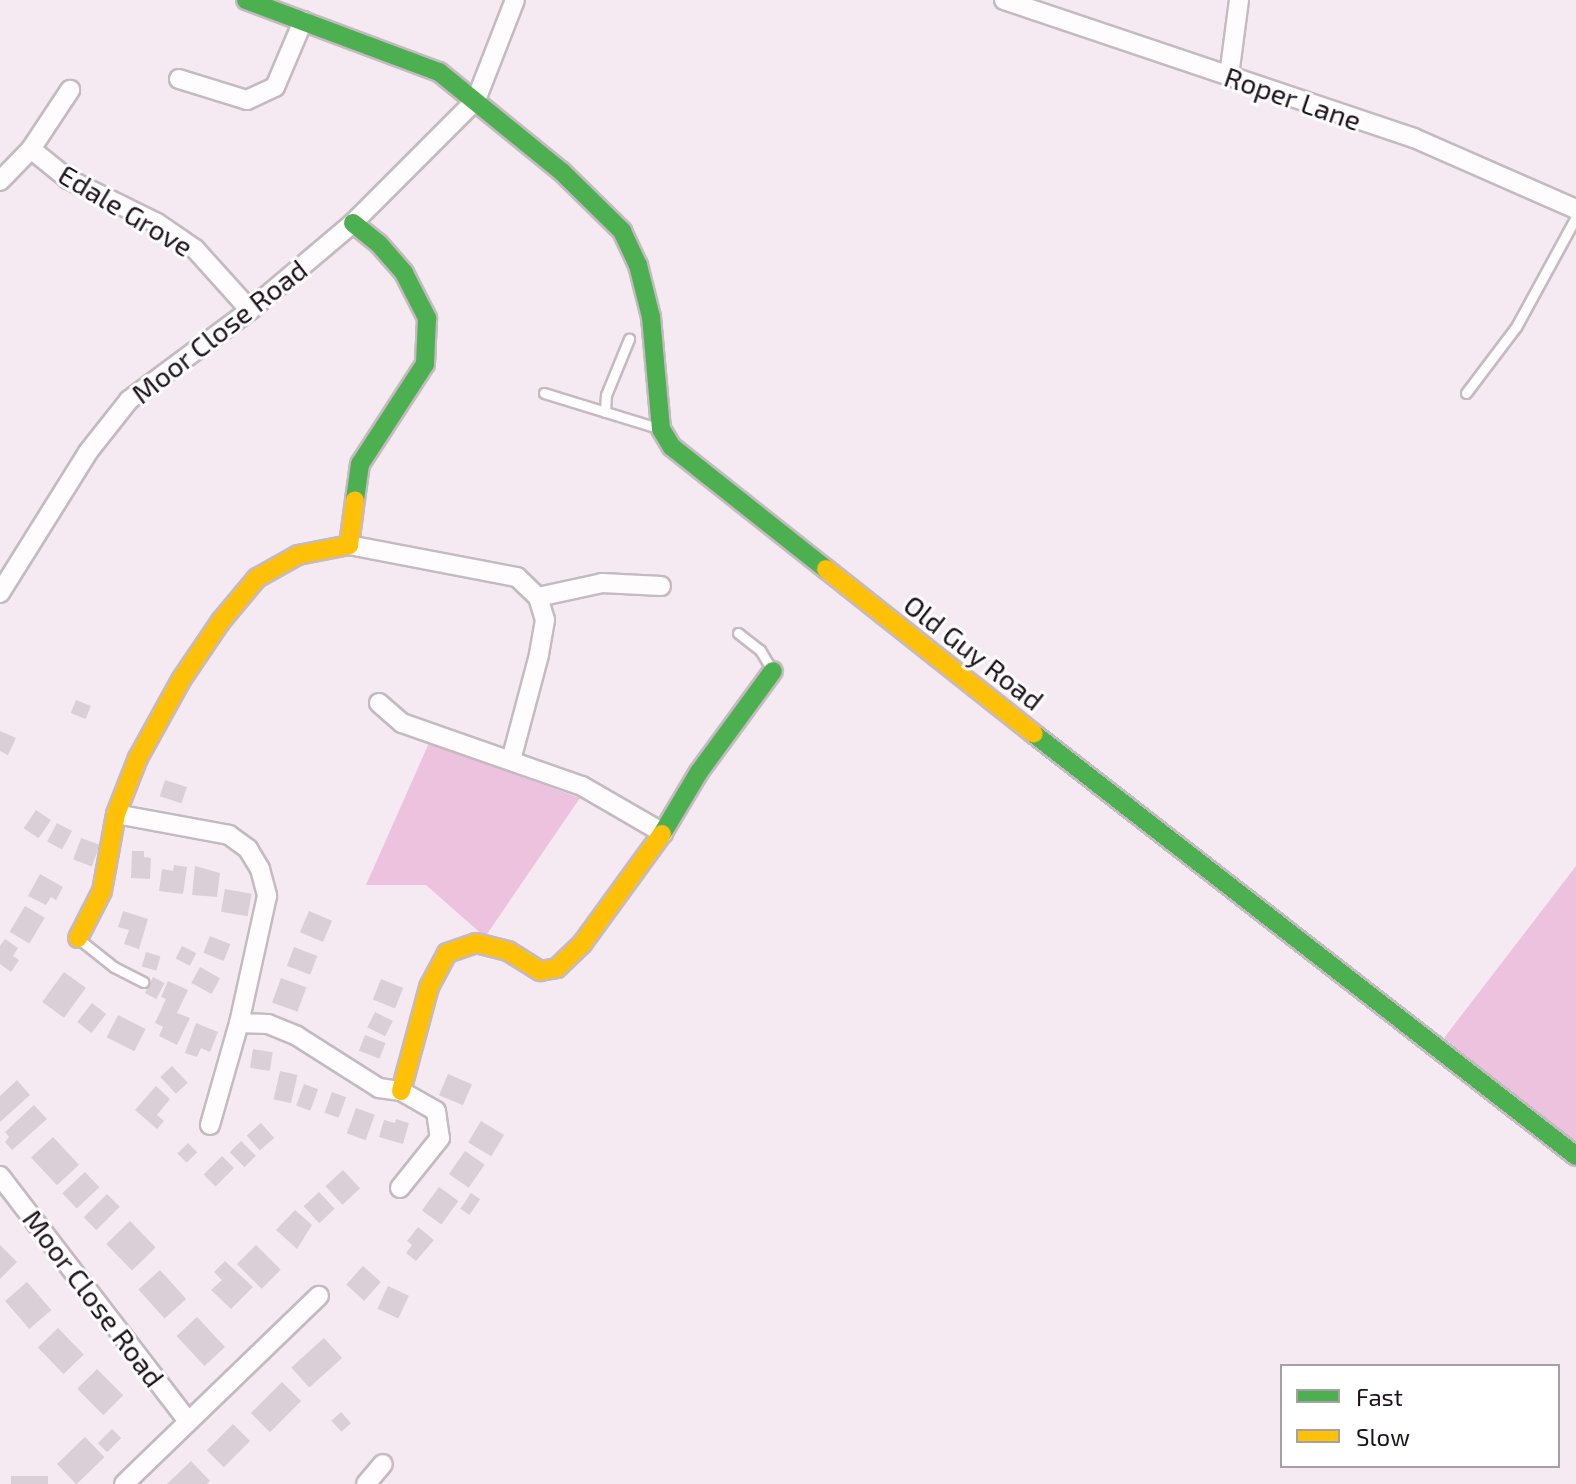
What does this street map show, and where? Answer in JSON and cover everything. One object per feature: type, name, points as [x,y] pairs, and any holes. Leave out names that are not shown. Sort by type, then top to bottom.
[{"type":"street","points":[[246,0],[439,72],[561,171],[622,231],[638,265],[651,317],[661,429]]},
{"type":"street","points":[[476,100],[515,0]]},
{"type":"street","name":"Roper Lane","points":[[1004,0],[1414,138],[1576,209]]},
{"type":"street","points":[[1229,76],[1239,0]]},
{"type":"street","points":[[179,79],[247,100],[275,87],[303,21]]},
{"type":"street","name":"Edale Grove","points":[[0,181],[31,149],[70,90]]},
{"type":"street","name":"Moor Close Road","points":[[0,593],[88,452],[129,400],[250,310],[353,223],[476,100]]},
{"type":"street","name":"Edale Grove","points":[[31,149],[68,179],[157,223],[195,249],[250,310]]},
{"type":"street","points":[[349,545],[360,464],[425,364],[427,318],[404,273],[379,244],[353,223]]},
{"type":"street","name":"Old Guy Road","points":[[661,429],[692,465],[1576,1156]]},
{"type":"street","points":[[78,938],[102,891],[116,814],[146,742],[174,692],[240,598],[276,564],[298,555],[349,545],[517,577],[538,597],[545,620],[539,655],[511,760]]},
{"type":"street","points":[[538,597],[602,583],[661,586]]},
{"type":"street","points":[[401,1091],[429,987],[447,953],[476,943],[508,951],[540,971],[557,968],[582,944],[663,833],[699,772],[773,671]]},
{"type":"street","points":[[379,703],[402,723],[582,786],[663,833]]},
{"type":"street","points":[[116,814],[229,835],[248,849],[260,869],[267,896],[239,1023],[210,1125]]},
{"type":"street","points":[[239,1023],[268,1024],[297,1036],[379,1088],[401,1091],[436,1111],[440,1138],[400,1188]]},
{"type":"street","name":"Moor Close Road","points":[[0,1176],[188,1421]]},
{"type":"street","points":[[124,1484],[319,1296]]},
{"type":"street","points":[[366,1484],[383,1464]]},
{"type":"lane","points":[[1466,393],[1516,327],[1576,217]]},
{"type":"lane","points":[[605,412],[606,395],[629,339]]},
{"type":"lane","points":[[544,393],[661,429]]},
{"type":"lane","points":[[738,633],[760,650],[773,671]]},
{"type":"lane","points":[[78,938],[114,967],[143,982]]},
{"type":"shaded area","points":[[429,743],[580,798],[485,937],[426,885],[366,885]]},
{"type":"shaded area","points":[[1576,866],[1576,1143],[1444,1038]]},
{"type":"building","points":[[76,700],[91,706],[86,719],[71,713]]},
{"type":"building","points":[[0,731],[16,738],[8,755],[0,751]]},
{"type":"building","points":[[165,780],[187,787],[182,803],[160,796]]},
{"type":"building","points":[[36,810],[51,820],[39,838],[24,828]]},
{"type":"building","points":[[57,823],[72,831],[62,850],[47,842]]},
{"type":"building","points":[[81,838],[100,845],[92,866],[73,860]]},
{"type":"building","points":[[132,851],[144,851],[144,857],[151,858],[150,879],[131,878]]},
{"type":"building","points":[[174,865],[187,867],[183,894],[159,891],[162,869],[173,871]]},
{"type":"building","points":[[195,866],[220,873],[217,897],[192,895]]},
{"type":"building","points":[[40,874],[63,887],[56,900],[51,897],[46,905],[28,896]]},
{"type":"building","points":[[225,889],[252,894],[248,916],[221,912]]},
{"type":"building","points":[[25,906],[45,918],[29,944],[10,932]]},
{"type":"building","points":[[123,911],[148,919],[139,949],[124,944],[129,930],[118,927]]},
{"type":"building","points":[[309,911],[332,921],[323,942],[300,932]]},
{"type":"building","points":[[210,936],[230,944],[224,961],[203,953]]},
{"type":"building","points":[[5,939],[18,948],[13,956],[19,960],[11,972],[0,964],[0,946]]},
{"type":"building","points":[[182,946],[196,953],[190,966],[176,958]]},
{"type":"building","points":[[294,947],[317,956],[310,975],[287,966]]},
{"type":"building","points":[[146,952],[160,956],[156,971],[142,966]]},
{"type":"building","points":[[200,967],[220,978],[211,994],[191,983]]},
{"type":"building","points":[[64,972],[86,988],[64,1018],[42,1002]]},
{"type":"building","points":[[153,977],[165,983],[156,999],[145,993]]},
{"type":"building","points":[[281,978],[306,987],[297,1012],[272,1002]]},
{"type":"building","points":[[381,979],[403,988],[395,1008],[373,999]]},
{"type":"building","points":[[168,981],[188,990],[177,1013],[190,1018],[177,1045],[159,1036],[163,1027],[155,1023],[166,999],[161,997]]},
{"type":"building","points":[[92,1003],[106,1014],[91,1033],[77,1022]]},
{"type":"building","points":[[375,1012],[393,1021],[385,1036],[367,1027]]},
{"type":"building","points":[[118,1015],[146,1029],[134,1051],[107,1037]]},
{"type":"building","points":[[196,1023],[218,1032],[210,1052],[201,1048],[197,1057],[185,1053]]},
{"type":"building","points":[[365,1035],[386,1043],[379,1059],[359,1051]]},
{"type":"building","points":[[253,1049],[273,1052],[270,1071],[250,1068]]},
{"type":"building","points":[[172,1066],[188,1083],[176,1094],[160,1077]]},
{"type":"building","points":[[280,1071],[298,1075],[291,1103],[273,1099]]},
{"type":"building","points":[[448,1074],[472,1084],[463,1105],[439,1095]]},
{"type":"building","points":[[17,1080],[30,1095],[0,1122],[0,1096]]},
{"type":"building","points":[[304,1084],[318,1089],[310,1111],[296,1106]]},
{"type":"building","points":[[156,1086],[170,1099],[157,1115],[164,1121],[157,1129],[135,1110]]},
{"type":"building","points":[[332,1092],[346,1097],[339,1118],[324,1113]]},
{"type":"building","points":[[34,1105],[47,1119],[12,1150],[5,1142],[9,1137],[5,1132]]},
{"type":"building","points":[[356,1108],[375,1115],[366,1140],[347,1133]]},
{"type":"building","points":[[396,1119],[409,1123],[403,1144],[379,1137],[384,1120],[395,1123]]},
{"type":"building","points":[[481,1121],[504,1135],[491,1156],[468,1142]]},
{"type":"building","points":[[261,1123],[274,1138],[260,1151],[247,1135]]},
{"type":"building","points":[[53,1137],[79,1165],[57,1185],[31,1157]]},
{"type":"building","points":[[241,1141],[256,1156],[245,1167],[230,1152]]},
{"type":"building","points":[[188,1143],[197,1152],[187,1163],[177,1154]]},
{"type":"building","points":[[465,1151],[485,1165],[469,1188],[449,1174]]},
{"type":"building","points":[[222,1156],[234,1168],[216,1186],[204,1174]]},
{"type":"building","points":[[343,1170],[360,1188],[342,1205],[325,1186]]},
{"type":"building","points":[[85,1172],[99,1187],[77,1209],[62,1193]]},
{"type":"building","points":[[439,1187],[458,1201],[441,1225],[422,1210]]},
{"type":"building","points":[[319,1192],[335,1209],[319,1223],[304,1206]]},
{"type":"building","points":[[471,1193],[480,1199],[469,1215],[460,1209]]},
{"type":"building","points":[[107,1194],[120,1207],[96,1230],[84,1217]]},
{"type":"building","points":[[295,1210],[312,1225],[297,1249],[276,1230]]},
{"type":"building","points":[[130,1221],[156,1248],[132,1271],[106,1244]]},
{"type":"building","points":[[418,1227],[434,1240],[416,1261],[406,1253],[412,1245],[407,1241]]},
{"type":"building","points":[[0,1245],[17,1262],[0,1279]]},
{"type":"building","points":[[256,1245],[281,1270],[262,1289],[237,1264]]},
{"type":"building","points":[[225,1261],[253,1287],[231,1309],[211,1290],[222,1280],[214,1272]]},
{"type":"building","points":[[363,1266],[381,1282],[364,1301],[346,1285]]},
{"type":"building","points":[[160,1270],[186,1299],[165,1318],[138,1289]]},
{"type":"building","points":[[27,1282],[51,1310],[29,1329],[5,1301]]},
{"type":"building","points":[[388,1286],[409,1296],[398,1318],[377,1309]]},
{"type":"building","points":[[197,1317],[225,1347],[204,1366],[177,1336]]},
{"type":"building","points":[[58,1328],[84,1355],[64,1374],[38,1347]]},
{"type":"building","points":[[324,1338],[342,1358],[309,1388],[291,1367]]},
{"type":"building","points":[[97,1369],[123,1395],[103,1415],[77,1389]]},
{"type":"building","points":[[282,1382],[301,1401],[270,1432],[251,1413]]},
{"type":"building","points":[[341,1412],[351,1423],[341,1432],[331,1421]]},
{"type":"building","points":[[233,1424],[250,1441],[224,1467],[207,1450]]},
{"type":"building","points":[[112,1429],[121,1438],[107,1452],[98,1443]]},
{"type":"building","points":[[85,1437],[104,1457],[77,1484],[57,1464]]},
{"type":"building","points":[[191,1461],[210,1481],[207,1484],[167,1484]]},
{"type":"building","points":[[11,1476],[48,1476],[48,1484],[11,1484]]},
{"type":"traffic: fast","points":[[246,0],[439,72],[561,171],[622,231],[638,265],[651,317],[661,429],[672,447],[826,569]]},
{"type":"traffic: fast","points":[[353,223],[379,244],[404,273],[427,318],[425,364],[360,464],[355,500]]},
{"type":"traffic: fast","points":[[662,834],[699,772],[773,671]]},
{"type":"traffic: fast","points":[[1034,734],[1576,1156]]},
{"type":"traffic: slow","points":[[78,938],[102,891],[116,814],[138,758],[181,680],[221,621],[257,578],[298,555],[349,545],[355,500]]},
{"type":"traffic: slow","points":[[826,569],[1034,734]]},
{"type":"traffic: slow","points":[[401,1091],[429,987],[447,953],[476,943],[508,951],[540,971],[557,968],[582,944],[662,834]]}]
